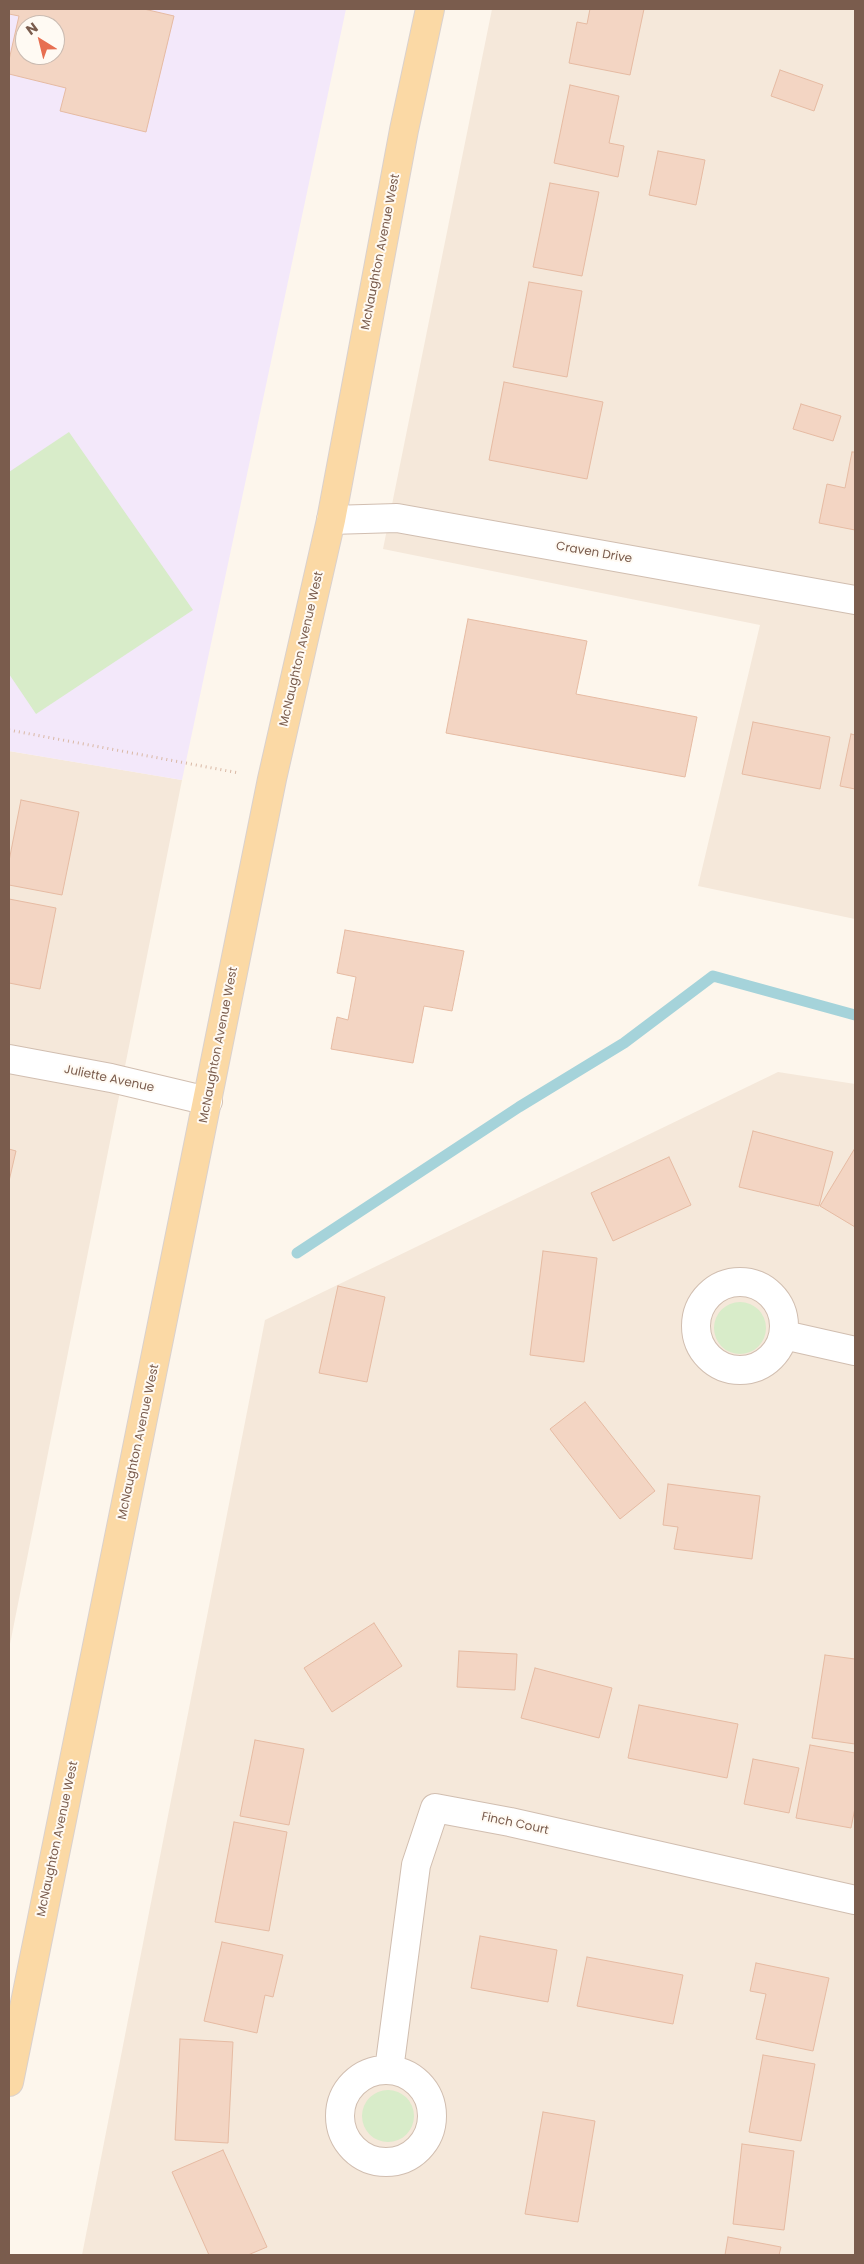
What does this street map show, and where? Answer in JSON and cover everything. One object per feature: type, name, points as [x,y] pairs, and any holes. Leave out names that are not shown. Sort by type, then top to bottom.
[{"type":"main road","name":"McNaughton Avenue West","points":[[9,2082],[272,779],[331,520],[404,130],[430,9]]},
{"type":"street","name":"Craven Drive","points":[[331,520],[397,518],[855,600]]},
{"type":"street","name":"Juliette Avenue","points":[[9,1059],[111,1078],[208,1101]]},
{"type":"street","points":[[784,1335],[855,1351]]},
{"type":"street","name":"Finch Court","points":[[389,2070],[416,1865],[435,1808],[510,1822],[855,1900]]},
{"type":"path","points":[[9,730],[272,779]]},
{"type":"shaded area","points":[[9,9],[346,9],[182,780],[9,751]]},
{"type":"shaded area","points":[[492,9],[855,9],[855,919],[698,886],[760,625],[383,549]]},
{"type":"shaded area","points":[[9,751],[182,780],[9,1649]]},
{"type":"shaded area","points":[[778,1072],[855,1084],[855,2255],[82,2255],[265,1320]]},
{"type":"green space","points":[[69,432],[193,610],[36,714],[9,674],[9,472]]},
{"type":"green space","points":[[740,1302],[754,1306],[762,1314],[766,1328],[762,1342],[754,1350],[740,1354],[726,1350],[718,1342],[714,1328],[718,1314],[726,1306]]},
{"type":"green space","points":[[383,2090],[393,2090],[407,2097],[414,2111],[414,2121],[407,2135],[393,2142],[383,2142],[373,2138],[366,2131],[362,2121],[362,2111],[366,2101],[373,2094]]},
{"type":"building","points":[[9,9],[144,9],[174,16],[146,132],[60,111],[66,88],[9,74],[9,60],[15,34],[15,65],[65,65],[65,15],[9,14]]},
{"type":"building","points":[[590,9],[644,9],[630,75],[569,63],[577,22],[587,24]]},
{"type":"building","points":[[780,70],[823,85],[814,111],[771,96]]},
{"type":"building","points":[[570,85],[619,96],[609,143],[624,146],[618,177],[554,163]]},
{"type":"building","points":[[658,151],[705,160],[696,205],[649,195]]},
{"type":"building","points":[[550,183],[599,192],[582,276],[533,267]]},
{"type":"building","points":[[529,282],[582,291],[567,377],[513,367]]},
{"type":"building","points":[[504,382],[603,402],[587,479],[489,460]]},
{"type":"building","points":[[801,404],[841,416],[833,441],[793,429]]},
{"type":"building","points":[[852,452],[855,452],[855,530],[819,523],[827,484],[845,488]]},
{"type":"building","points":[[468,619],[587,641],[576,694],[697,717],[685,777],[446,733]]},
{"type":"building","points":[[753,722],[830,737],[820,789],[742,774]]},
{"type":"building","points":[[851,734],[855,735],[855,789],[840,786]]},
{"type":"building","points":[[21,800],[79,812],[62,895],[9,885],[9,861]]},
{"type":"building","points":[[9,899],[56,908],[40,989],[9,983]]},
{"type":"building","points":[[345,930],[464,951],[452,1011],[424,1006],[413,1063],[331,1049],[337,1017],[348,1020],[356,977],[337,973]]},
{"type":"building","points":[[753,1131],[833,1152],[819,1206],[739,1187]]},
{"type":"building","points":[[855,1148],[855,1227],[820,1206]]},
{"type":"building","points":[[9,1149],[16,1151],[9,1181]]},
{"type":"building","points":[[669,1157],[691,1205],[613,1241],[591,1193]]},
{"type":"building","points":[[543,1251],[597,1258],[584,1362],[530,1355]]},
{"type":"building","points":[[338,1286],[385,1297],[367,1382],[319,1373]]},
{"type":"building","points":[[585,1402],[655,1491],[620,1519],[550,1429]]},
{"type":"building","points":[[668,1484],[760,1496],[752,1559],[674,1549],[678,1527],[663,1525]]},
{"type":"building","points":[[374,1623],[402,1666],[332,1712],[304,1668]]},
{"type":"building","points":[[459,1651],[517,1654],[515,1690],[457,1687]]},
{"type":"building","points":[[825,1655],[855,1659],[855,1744],[812,1738]]},
{"type":"building","points":[[535,1668],[612,1688],[599,1738],[521,1718]]},
{"type":"building","points":[[639,1705],[738,1724],[727,1778],[628,1758]]},
{"type":"building","points":[[255,1740],[304,1749],[289,1825],[240,1816]]},
{"type":"building","points":[[810,1745],[855,1753],[855,1808],[851,1828],[796,1818]]},
{"type":"building","points":[[753,1759],[799,1768],[789,1813],[744,1804]]},
{"type":"building","points":[[234,1822],[287,1832],[269,1931],[215,1922]]},
{"type":"building","points":[[480,1936],[557,1950],[548,2002],[471,1988]]},
{"type":"building","points":[[222,1942],[283,1955],[273,1997],[265,1995],[257,2033],[204,2021]]},
{"type":"building","points":[[587,1957],[683,1975],[673,2024],[577,2006]]},
{"type":"building","points":[[756,1963],[829,1978],[813,2051],[756,2039],[766,1994],[750,1991]]},
{"type":"building","points":[[180,2039],[233,2042],[228,2143],[175,2140]]},
{"type":"building","points":[[763,2055],[815,2064],[801,2141],[749,2132]]},
{"type":"building","points":[[543,2112],[595,2121],[578,2222],[525,2214]]},
{"type":"building","points":[[742,2144],[794,2151],[784,2230],[733,2224]]},
{"type":"building","points":[[223,2150],[267,2247],[248,2255],[209,2255],[172,2172]]},
{"type":"building","points":[[728,2237],[781,2247],[779,2255],[725,2255]]},
{"type":"waterway","points":[[297,1253],[519,1107],[624,1043],[713,976],[855,1015]]}]
